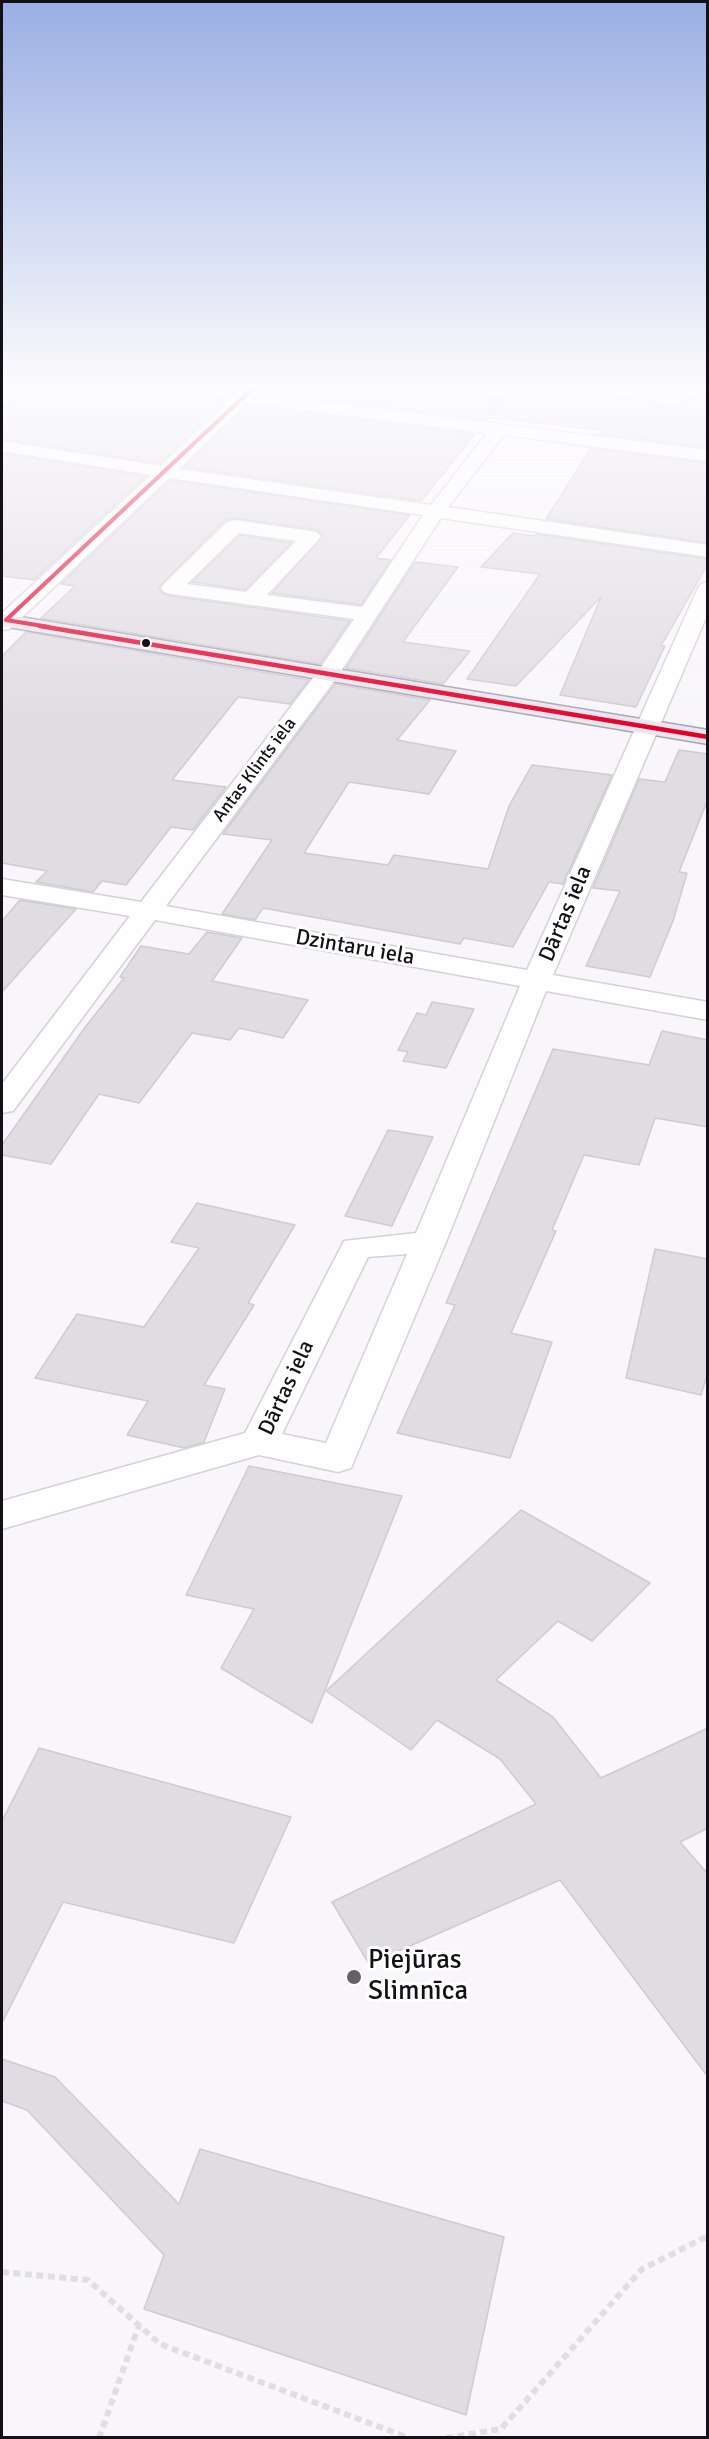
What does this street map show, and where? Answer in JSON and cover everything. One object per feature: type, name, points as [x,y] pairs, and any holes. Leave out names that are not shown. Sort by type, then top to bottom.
[{"type":"main road","points":[[3,621],[708,737]]},
{"type":"street","points":[[3,621],[133,502]]},
{"type":"street","points":[[251,528],[283,502]]},
{"type":"street","points":[[368,502],[708,551]]},
{"type":"street","name":"Antas Klints iela","points":[[2,1104],[328,674],[443,502]]},
{"type":"street","points":[[251,600],[311,537],[234,526],[171,588],[251,600],[366,614]]},
{"type":"street","name":"Dārtas iela","points":[[429,1242],[356,1248],[259,1442],[338,1458],[429,1242],[536,981],[708,588]]},
{"type":"street","name":"Dzintaru iela","points":[[2,887],[708,1011]]},
{"type":"street","points":[[2,1515],[259,1442]]},
{"type":"path","points":[[446,2438],[501,2429],[642,2269],[708,2236]]},
{"type":"path","points":[[2,2272],[88,2280],[160,2344],[409,2438]]},
{"type":"path","points":[[99,2438],[139,2325]]},
{"type":"building","points":[[2,502],[118,502],[34,580],[2,576]]},
{"type":"building","points":[[147,502],[320,502],[410,515],[376,558],[391,560],[361,605],[272,593],[323,536],[319,531],[312,529],[234,518],[225,520],[159,587],[162,593],[171,596],[350,621],[320,664],[41,618],[75,586],[61,584]]},
{"type":"building","points":[[557,502],[708,502],[708,543],[546,519]]},
{"type":"building","points":[[513,533],[535,536],[536,534],[708,559],[708,564],[661,646],[665,646],[636,707],[560,695],[601,597],[516,686],[467,679],[540,574],[481,567]]},
{"type":"building","points":[[240,535],[291,543],[245,590],[192,582]]},
{"type":"building","points":[[415,562],[458,567],[403,642],[470,651],[443,684],[346,668]]},
{"type":"building","points":[[26,632],[309,680],[290,704],[238,697],[172,780],[226,787],[193,830],[171,827],[126,885],[102,881],[93,892],[36,882],[47,871],[2,863],[2,656]]},
{"type":"building","points":[[335,684],[430,700],[397,740],[456,751],[429,794],[349,782],[304,853],[388,865],[394,855],[488,869],[509,806],[532,765],[612,775],[563,884],[549,882],[513,947],[464,938],[460,944],[263,908],[255,920],[222,914],[272,840],[223,834]]},
{"type":"building","points":[[679,750],[708,754],[708,799],[679,872],[687,873],[673,921],[650,977],[586,966],[620,891],[593,888],[639,779],[665,782]]},
{"type":"building","points":[[20,900],[76,909],[2,992],[2,921]]},
{"type":"building","points":[[207,932],[242,938],[212,981],[308,1000],[283,1038],[239,1028],[230,1040],[192,1033],[139,1103],[99,1094],[51,1164],[2,1155],[2,1145],[86,1026],[124,978],[120,977],[141,946],[189,954]]},
{"type":"building","points":[[432,1002],[474,1009],[446,1068],[403,1061],[408,1052],[398,1050],[417,1013],[426,1015]]},
{"type":"building","points":[[662,1031],[708,1040],[708,1127],[655,1118],[639,1165],[584,1155],[552,1230],[556,1231],[511,1333],[552,1342],[510,1458],[397,1433],[455,1305],[446,1303],[553,1049],[649,1065]]},
{"type":"building","points":[[388,1130],[433,1137],[392,1226],[345,1216]]},
{"type":"building","points":[[197,1203],[295,1225],[248,1303],[254,1305],[204,1385],[225,1389],[204,1442],[184,1448],[127,1435],[148,1401],[35,1378],[77,1314],[144,1327],[199,1248],[171,1242]]},
{"type":"building","points":[[655,1249],[708,1259],[708,1372],[701,1395],[626,1378]]},
{"type":"building","points":[[249,1466],[402,1496],[312,1723],[221,1668],[254,1609],[186,1595]]},
{"type":"building","points":[[521,1510],[650,1583],[592,1641],[558,1621],[496,1680],[553,1717],[601,1778],[708,1728],[708,1828],[680,1842],[708,1874],[708,2077],[560,1880],[369,1964],[332,1902],[536,1804],[500,1759],[437,1720],[411,1750],[326,1691]]},
{"type":"building","points":[[39,1748],[291,1817],[234,1943],[63,1902],[2,2023],[2,1821]]},
{"type":"building","points":[[2,2059],[55,2077],[179,2204],[200,2149],[504,2237],[466,2415],[144,2309],[164,2255],[27,2110],[2,2101]]},
{"type":"transit line","points":[[6,620],[132,502]]},
{"type":"transit line","points":[[6,620],[708,737]]},
{"type":"place","name":"Piejūras Slimnīca","points":[[354,1977]]}]
